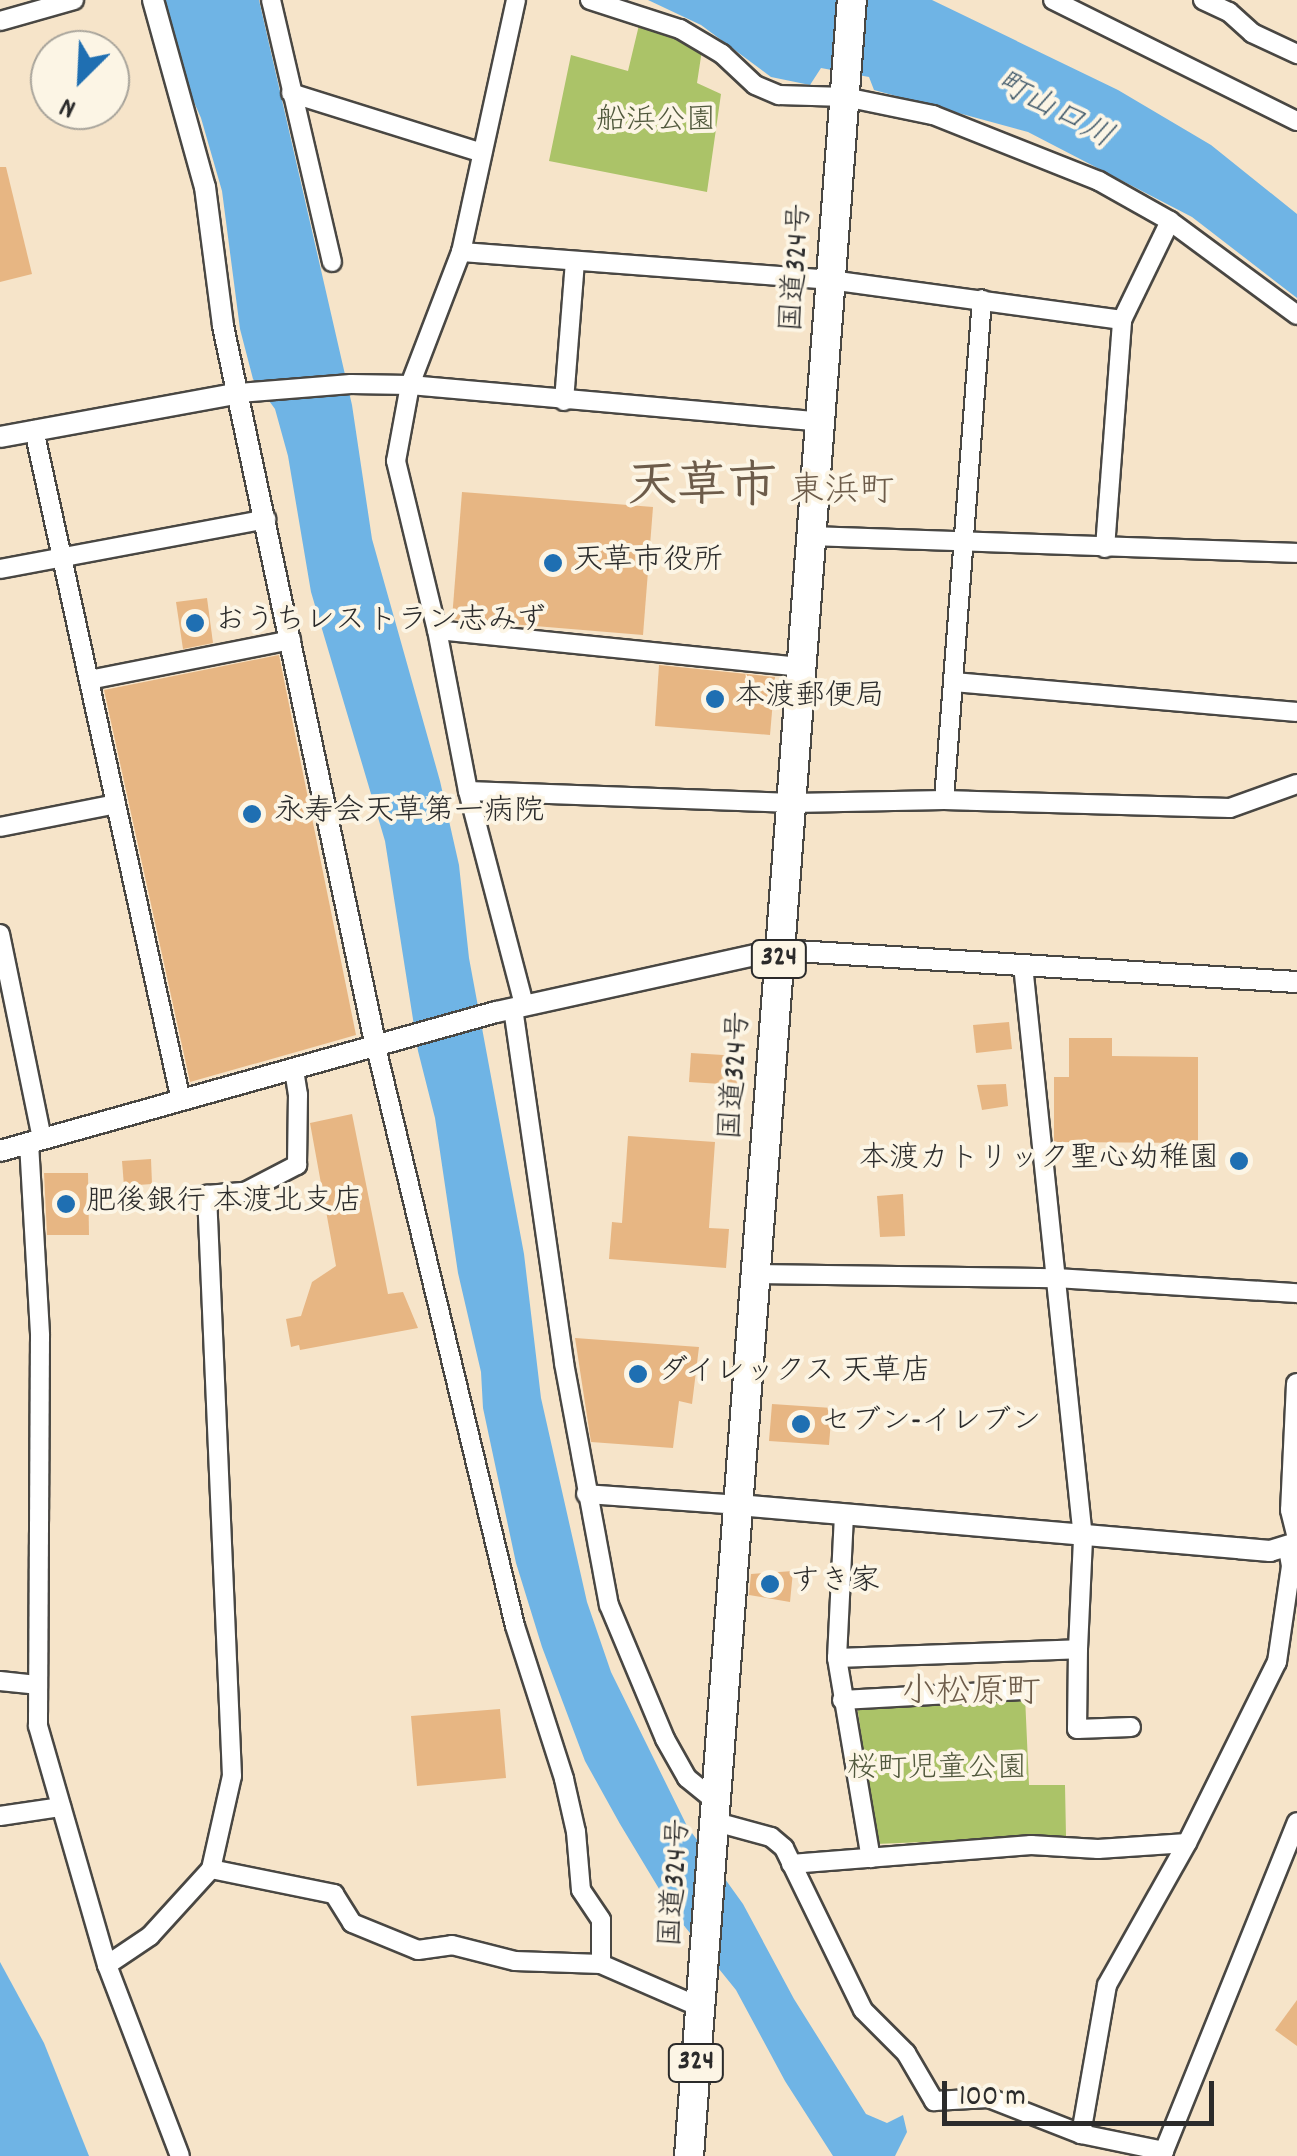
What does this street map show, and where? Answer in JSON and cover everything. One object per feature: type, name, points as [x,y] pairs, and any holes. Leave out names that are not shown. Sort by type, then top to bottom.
[{"type":"highway","name":"国道324号","points":[[689,2156],[852,0]]},
{"type":"street","points":[[0,22],[74,0]]},
{"type":"street","points":[[153,0],[206,188],[222,326],[247,392],[266,520],[376,1047],[514,1626],[564,1779],[576,1832],[581,1890],[601,1920],[602,1964]]},
{"type":"street","points":[[271,0],[332,262]]},
{"type":"street","points":[[516,0],[460,252],[410,386],[396,461],[437,630],[511,1008],[586,1494],[608,1605],[632,1669],[686,1778],[716,1819],[771,1838],[784,1848],[863,2010],[906,2052],[934,2102],[989,2098],[1081,2134],[1163,2153],[1295,1834]]},
{"type":"street","points":[[590,0],[680,29],[722,54],[755,85],[779,95],[845,91],[933,116],[1023,148],[1099,181],[1170,221],[1297,315]]},
{"type":"street","points":[[1054,0],[1297,121]]},
{"type":"street","points":[[1204,0],[1228,12],[1252,32],[1297,54]]},
{"type":"street","points":[[291,93],[482,153]]},
{"type":"street","points":[[1106,548],[1122,320],[1170,221]]},
{"type":"street","points":[[460,252],[830,280],[1122,320]]},
{"type":"street","points":[[564,401],[575,261]]},
{"type":"street","points":[[944,800],[982,299]]},
{"type":"street","points":[[0,436],[247,392],[352,384],[821,422]]},
{"type":"street","points":[[34,430],[182,1101]]},
{"type":"street","points":[[0,569],[266,520]]},
{"type":"street","points":[[812,536],[1297,553]]},
{"type":"street","points":[[437,630],[803,667]]},
{"type":"street","points":[[88,680],[291,640]]},
{"type":"street","points":[[954,682],[1297,712]]},
{"type":"street","points":[[468,790],[792,802],[944,800],[1230,808],[1297,784]]},
{"type":"street","points":[[0,827],[116,804]]},
{"type":"street","points":[[0,934],[35,1141],[40,1336],[38,1726],[107,1966],[180,2156]]},
{"type":"street","points":[[0,1151],[511,1008],[780,950],[1297,982]]},
{"type":"street","points":[[1022,964],[1084,1538],[1078,1729],[1131,1726]]},
{"type":"street","points":[[107,1966],[150,1936],[211,1869],[232,1776],[207,1195],[245,1192],[298,1165],[294,1070]]},
{"type":"street","points":[[756,1274],[1056,1278],[1297,1293]]},
{"type":"street","points":[[1081,2134],[1107,1985],[1187,1843],[1276,1662],[1294,1542],[1291,1510],[1297,1384]]},
{"type":"street","points":[[586,1494],[1084,1538],[1294,1542]]},
{"type":"street","points":[[844,1515],[837,1658],[872,1858]]},
{"type":"street","points":[[837,1658],[1078,1649]]},
{"type":"street","points":[[0,1680],[37,1685]]},
{"type":"street","points":[[842,1700],[1023,1690]]},
{"type":"street","points":[[0,1816],[61,1807]]},
{"type":"street","points":[[792,1864],[1030,1845],[1098,1849],[1187,1843]]},
{"type":"street","points":[[211,1869],[334,1894],[352,1924],[418,1950],[452,1945],[515,1961],[602,1964],[700,2007]]},
{"type":"green space","name":"船浜公園","points":[[639,25],[702,50],[697,83],[721,94],[707,192],[549,161],[571,55],[628,71]]},
{"type":"green space","name":"桜町児童公園","points":[[1025,1696],[1029,1785],[1065,1785],[1066,1836],[876,1844],[857,1705]]},
{"type":"water","points":[[142,0],[259,0],[352,405],[372,539],[440,781],[459,865],[469,958],[524,1254],[541,1398],[587,1602],[611,1672],[687,1826],[743,1904],[794,1999],[866,2114],[887,2123],[903,2115],[907,2132],[895,2156],[833,2156],[785,2081],[736,1990],[673,1912],[620,1824],[585,1761],[542,1647],[516,1563],[483,1408],[481,1372],[458,1273],[435,1118],[418,1051],[385,841],[311,592],[288,456],[275,409],[253,379],[240,329],[222,191],[201,118],[175,59]]},
{"type":"water","name":"町山口川","points":[[648,0],[932,0],[1118,90],[1211,145],[1297,214],[1297,298],[1192,217],[1028,132],[874,90],[869,77],[821,68],[810,85],[771,77],[701,25]]},
{"type":"water","points":[[0,1962],[44,2043],[89,2156],[0,2156]]},
{"type":"building","points":[[0,167],[6,167],[32,274],[0,282]]},
{"type":"building","name":"天草市役所","points":[[462,492],[653,507],[643,635],[452,619]]},
{"type":"building","name":"おうちレストラン志みず","points":[[207,598],[213,643],[183,649],[176,602]]},
{"type":"building","name":"永寿会天草第一病院","points":[[279,655],[356,1035],[190,1082],[104,690]]},
{"type":"building","name":"本渡郵便局","points":[[659,665],[775,677],[770,735],[655,726]]},
{"type":"building","points":[[1009,1022],[1012,1049],[976,1053],[973,1025]]},
{"type":"building","points":[[1069,1038],[1112,1038],[1112,1056],[1198,1057],[1198,1143],[1054,1142],[1054,1077],[1069,1077]]},
{"type":"building","points":[[691,1053],[739,1056],[737,1085],[689,1082]]},
{"type":"building","points":[[1006,1084],[1008,1106],[982,1110],[977,1085]]},
{"type":"building","points":[[352,1114],[388,1294],[403,1292],[418,1328],[300,1350],[299,1345],[291,1347],[286,1319],[301,1316],[312,1282],[336,1266],[310,1123]]},
{"type":"building","points":[[628,1136],[715,1142],[709,1228],[729,1229],[726,1268],[609,1259],[612,1222],[622,1223]]},
{"type":"building","points":[[151,1159],[152,1184],[124,1186],[122,1161]]},
{"type":"building","name":"肥後銀行 本渡北支店","points":[[44,1173],[88,1173],[89,1235],[47,1235]]},
{"type":"building","points":[[903,1194],[905,1236],[880,1237],[877,1196]]},
{"type":"building","name":"ダイレックス 天草店","points":[[575,1338],[699,1347],[692,1404],[679,1401],[673,1448],[591,1442]]},
{"type":"building","name":"セブン-イレブン","points":[[772,1404],[832,1408],[829,1445],[769,1441]]},
{"type":"building","name":"すき家","points":[[793,1571],[790,1602],[749,1595],[751,1574]]},
{"type":"building","points":[[500,1709],[506,1778],[417,1786],[411,1716]]},
{"type":"building","points":[[1297,2000],[1297,2046],[1275,2030]]},
{"type":"place","name":"天草市役所","points":[[553,563]]},
{"type":"place","name":"おうちレストラン志みず","points":[[195,623]]},
{"type":"place","name":"本渡郵便局","points":[[715,699]]},
{"type":"place","name":"永寿会天草第一病院","points":[[252,814]]},
{"type":"place","name":"本渡カトリック聖心幼稚園","points":[[1239,1161]]},
{"type":"place","name":"肥後銀行 本渡北支店","points":[[66,1204]]},
{"type":"place","name":"ダイレックス 天草店","points":[[638,1374]]},
{"type":"place","name":"セブン-イレブン","points":[[801,1424]]},
{"type":"place","name":"すき家","points":[[770,1584]]},
{"type":"district","name":"天草市","points":[[702,491]]},
{"type":"district","name":"東浜町","points":[[842,493]]},
{"type":"district","name":"小松原町","points":[[971,1694]]}]
